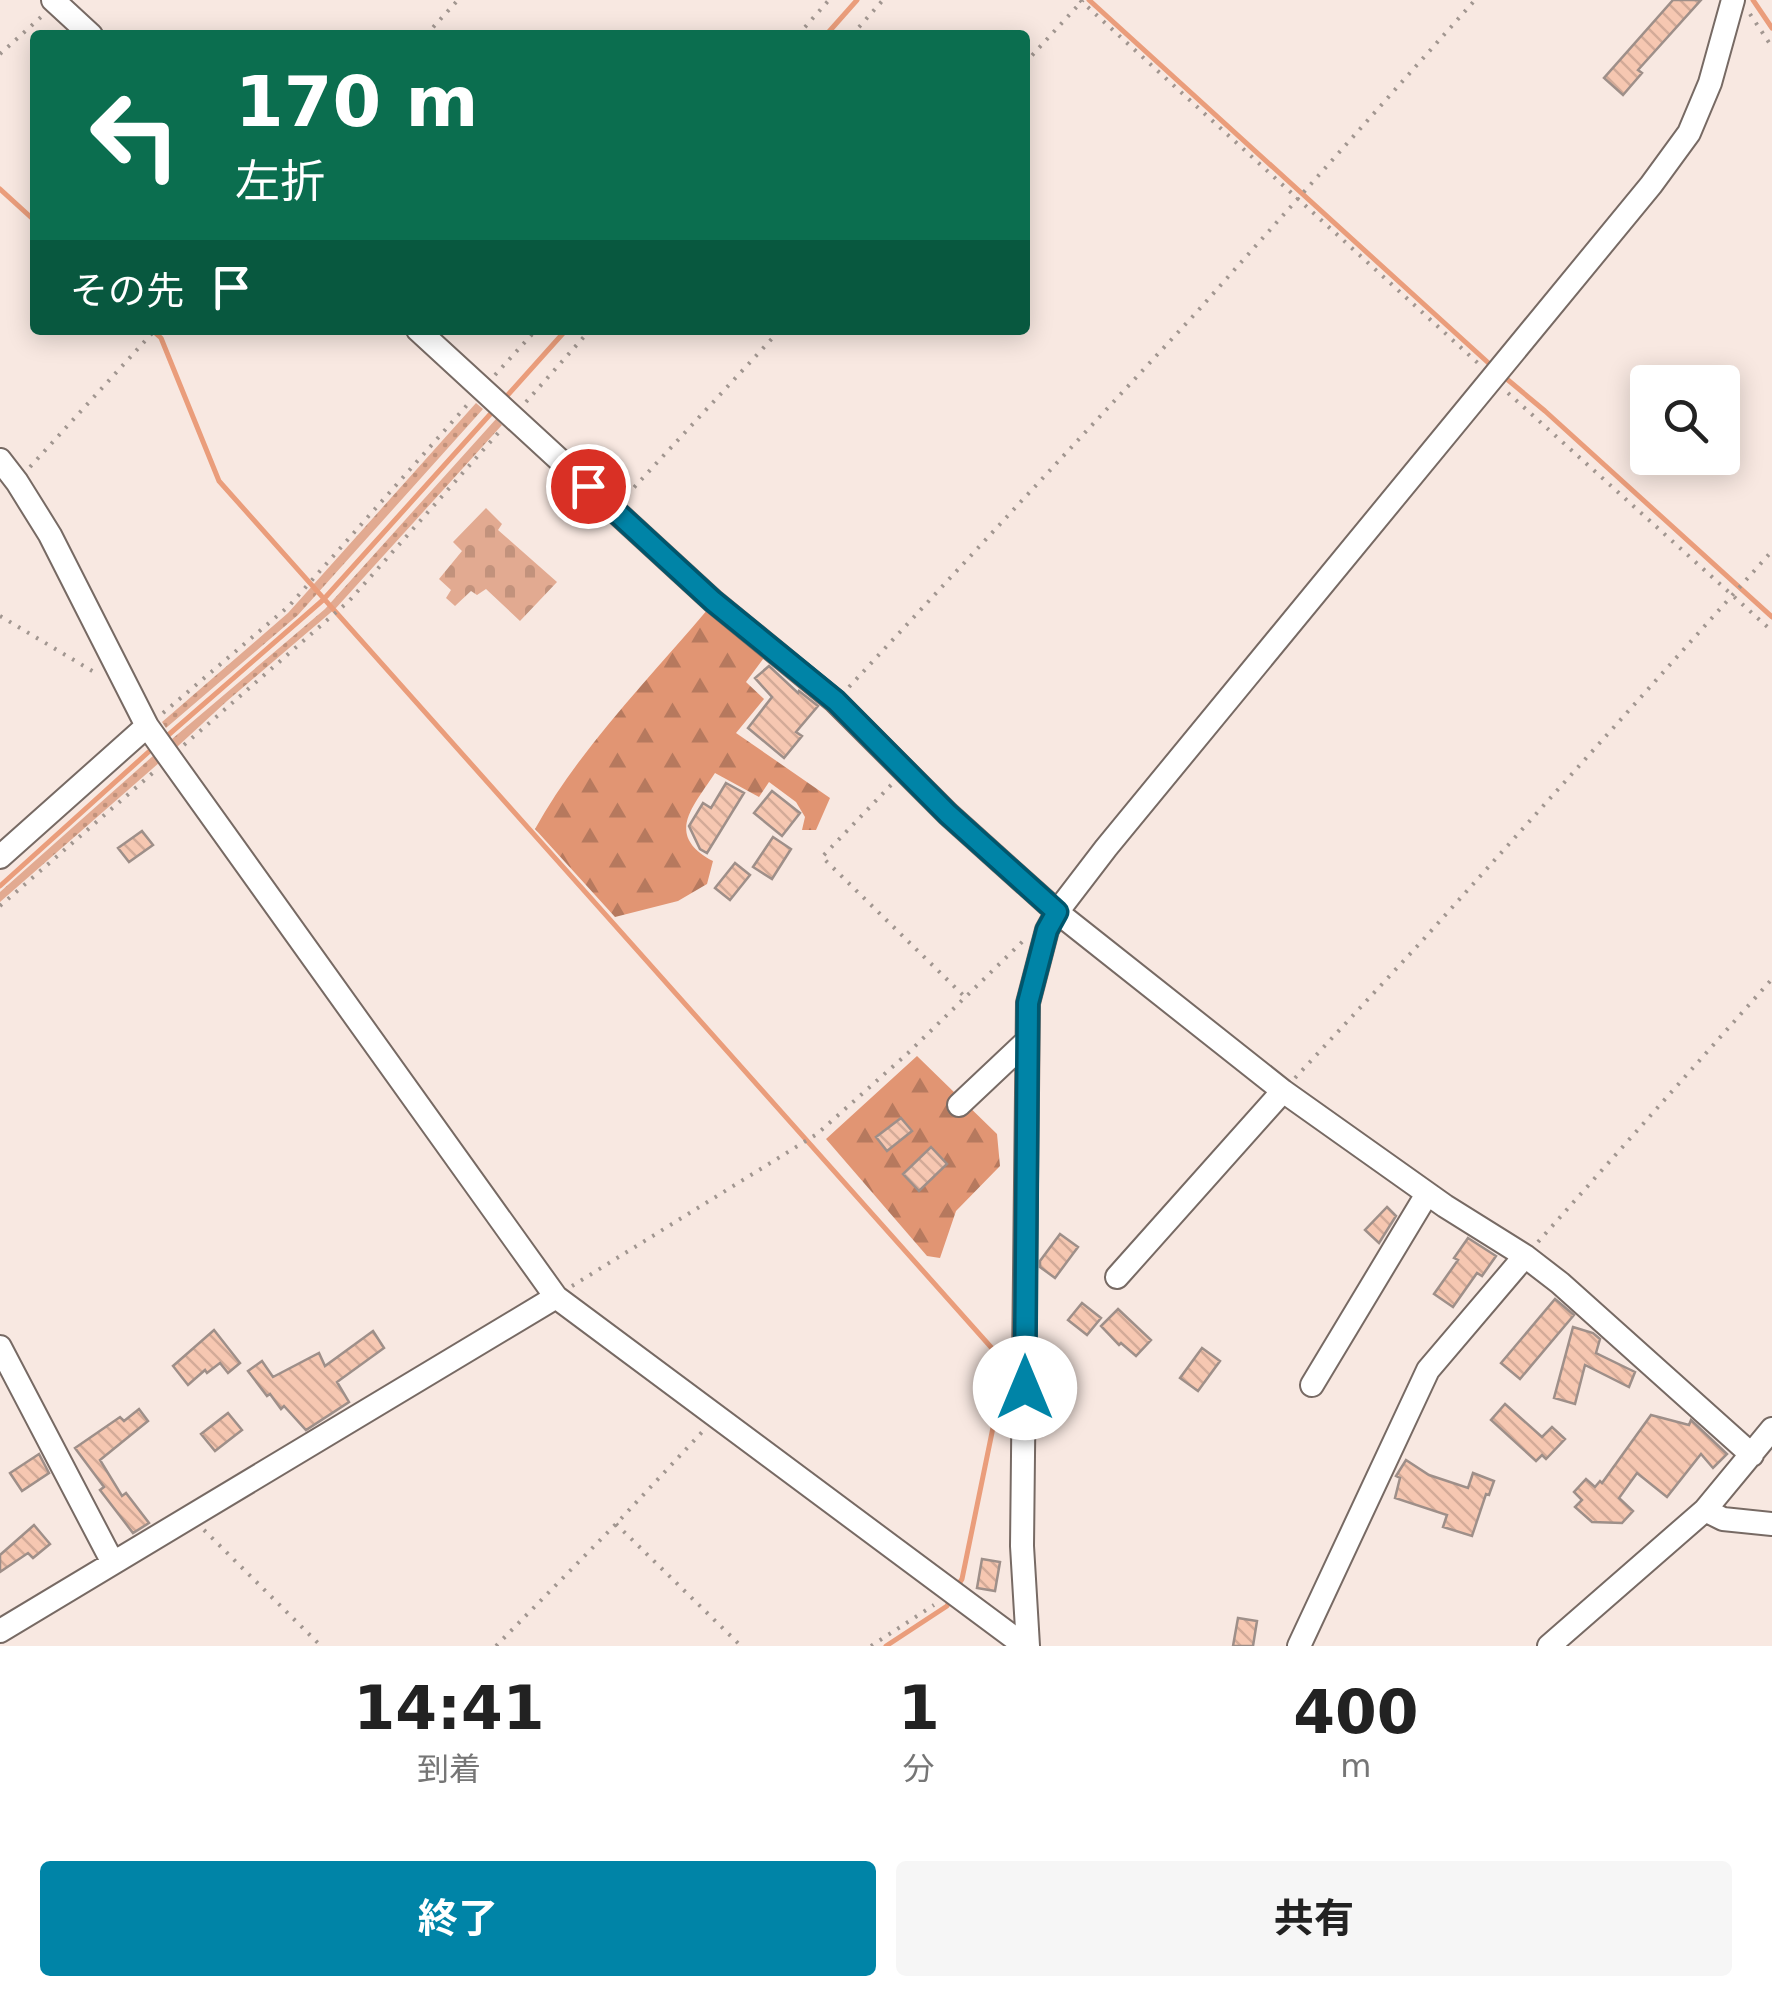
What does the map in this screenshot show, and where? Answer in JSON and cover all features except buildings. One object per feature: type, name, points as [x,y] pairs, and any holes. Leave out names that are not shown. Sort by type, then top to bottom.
[{"type":"street","points":[[54,2],[85,30]]},
{"type":"street","points":[[1026,1646],[1022,1546],[1028,1003],[1052,921],[1106,848],[1652,185],[1689,132],[1738,2]]},
{"type":"street","points":[[424,335],[713,601],[836,701],[1052,921],[1427,1194],[1525,1256],[1752,1455]]},
{"type":"street","points":[[0,460],[50,535],[147,726],[556,1297],[1026,1646]]},
{"type":"street","points":[[0,856],[147,726]]},
{"type":"street","points":[[959,1106],[1028,1042]]},
{"type":"street","points":[[1116,1276],[1283,1091]]},
{"type":"street","points":[[1312,1385],[1427,1194]]},
{"type":"street","points":[[1298,1646],[1428,1370],[1525,1256]]},
{"type":"street","points":[[0,1631],[556,1297]]},
{"type":"street","points":[[0,1347],[114,1562]]},
{"type":"street","points":[[1550,1646],[1705,1510],[1772,1430]]},
{"type":"street","points":[[1705,1510],[1722,1519],[1772,1524]]},
{"type":"path","points":[[431,30],[458,0]]},
{"type":"path","points":[[802,30],[829,0]]},
{"type":"path","points":[[856,30],[883,0]]},
{"type":"path","points":[[1030,57],[1082,0],[1772,630]]},
{"type":"path","points":[[836,701],[1195,314],[1475,0]]},
{"type":"path","points":[[0,54],[54,2]]},
{"type":"path","points":[[1738,2],[1772,47]]},
{"type":"path","points":[[17,482],[150,335]]},
{"type":"path","points":[[147,726],[289,606],[531,335]]},
{"type":"path","points":[[0,906],[348,601],[586,335]]},
{"type":"path","points":[[613,509],[775,335]]},
{"type":"path","points":[[1283,1091],[1772,552]]},
{"type":"path","points":[[0,616],[99,675]]},
{"type":"path","points":[[905,771],[822,857],[965,997]]},
{"type":"path","points":[[556,1297],[817,1134],[1023,942],[1052,921]]},
{"type":"path","points":[[1525,1256],[1772,979]]},
{"type":"path","points":[[496,1646],[716,1416]]},
{"type":"path","points":[[190,1516],[321,1646]]},
{"type":"path","points":[[616,1524],[741,1646]]},
{"type":"path","points":[[872,1646],[934,1605],[949,1590]]},
{"type":"green space","points":[[476,403],[483,409],[298,615],[166,728],[162,722],[288,613]]},
{"type":"green space","points":[[496,419],[502,425],[336,608],[177,747],[172,739],[325,609]]},
{"type":"green space","points":[[486,508],[502,524],[498,530],[557,582],[520,621],[486,589],[477,595],[471,591],[455,606],[446,598],[451,590],[439,579],[462,551],[453,542]]},
{"type":"green space","points":[[708,609],[766,655],[746,682],[764,699],[736,733],[830,798],[816,830],[802,830],[805,817],[796,802],[769,782],[759,797],[715,773],[692,809],[686,831],[698,851],[713,861],[707,884],[678,901],[615,917],[535,829],[594,743]]},
{"type":"green space","points":[[154,755],[160,762],[0,902],[0,892]]},
{"type":"green space","points":[[917,1056],[997,1134],[1000,1166],[956,1211],[940,1258],[927,1256],[826,1139]]},
{"type":"waterway","points":[[830,30],[857,0]]},
{"type":"waterway","points":[[1089,0],[1494,368]]},
{"type":"waterway","points":[[1753,0],[1772,28]]},
{"type":"waterway","points":[[0,189],[30,216]]},
{"type":"waterway","points":[[158,335],[219,481],[1006,1364],[962,1579],[956,1588]]},
{"type":"waterway","points":[[505,398],[562,335]]},
{"type":"waterway","points":[[1502,375],[1772,617]]},
{"type":"waterway","points":[[166,737],[323,600],[494,410]]},
{"type":"waterway","points":[[0,886],[154,747]]},
{"type":"waterway","points":[[886,1646],[947,1606],[951,1598]]},
{"type":"route","points":[[588,486],[713,601],[836,701],[948,814],[1057,912],[1047,930],[1028,1003],[1025,1388]]}]
